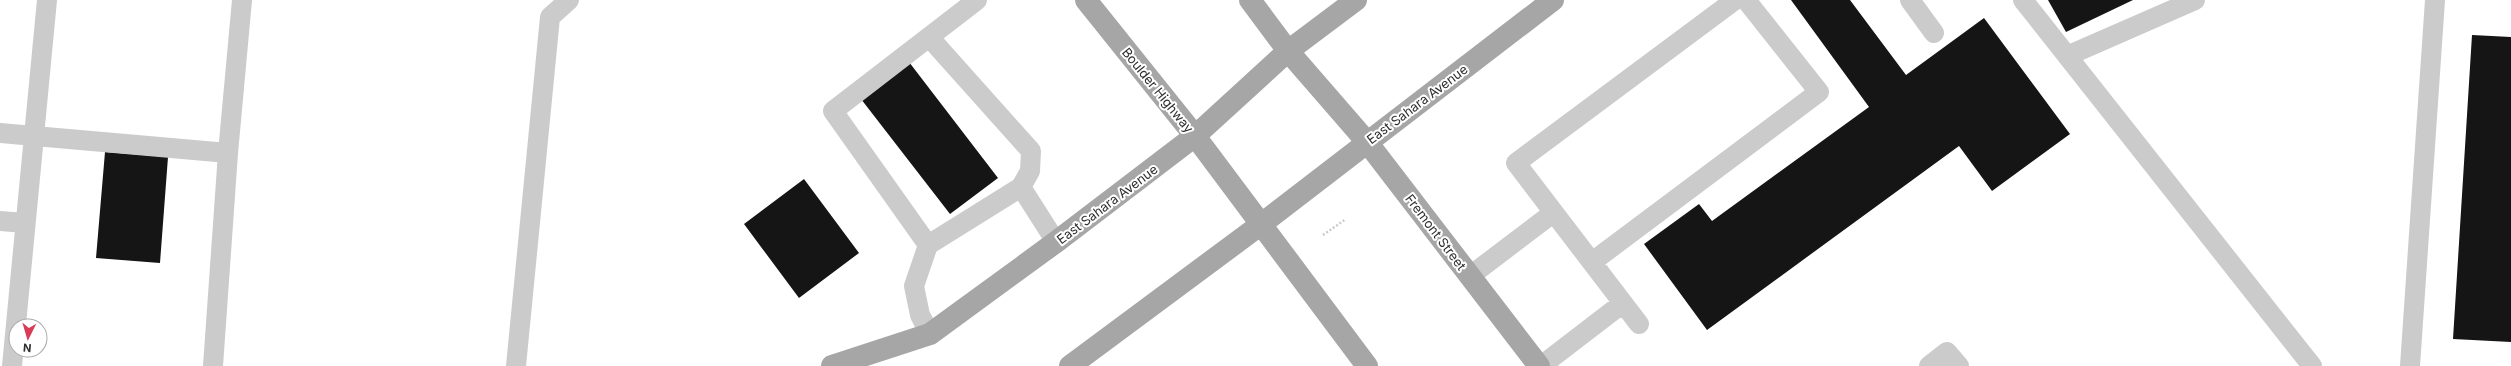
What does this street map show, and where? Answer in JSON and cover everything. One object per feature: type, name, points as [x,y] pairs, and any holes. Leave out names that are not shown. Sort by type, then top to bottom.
[{"type":"main road","name":"Boulder Highway","points":[[1086,0],[1195,136],[1260,225]]},
{"type":"main road","points":[[1250,0],[1288,51]]},
{"type":"main road","name":"East Sahara Avenue","points":[[832,366],[930,334],[1056,242],[1195,136],[1288,51],[1356,0]]},
{"type":"main road","name":"East Sahara Avenue","points":[[1070,366],[1260,225],[1553,0]]},
{"type":"main road","name":"Fremont Street","points":[[1288,51],[1367,142],[1540,366]]},
{"type":"main road","points":[[1260,225],[1367,366]]},
{"type":"lane","points":[[12,366],[47,0]]},
{"type":"lane","points":[[213,366],[228,153],[242,0]]},
{"type":"lane","points":[[516,366],[550,17],[569,0]]},
{"type":"lane","points":[[928,245],[833,111],[977,0]]},
{"type":"lane","points":[[1639,324],[1516,164],[1735,0]]},
{"type":"lane","points":[[1592,262],[1818,92],[1746,0]]},
{"type":"lane","points":[[1910,0],[1934,33]]},
{"type":"lane","points":[[2023,0],[2312,366]]},
{"type":"lane","points":[[2067,56],[2195,0]]},
{"type":"lane","points":[[2410,366],[2435,0]]},
{"type":"lane","points":[[929,37],[1031,151],[1030,171],[1021,188],[928,245],[914,286],[920,314],[930,334]]},
{"type":"lane","points":[[0,133],[228,153]]},
{"type":"lane","points":[[1021,188],[1056,242]]},
{"type":"lane","points":[[1470,276],[1553,213]]},
{"type":"lane","points":[[0,221],[26,224]]},
{"type":"lane","points":[[1540,366],[1624,304]]},
{"type":"lane","points":[[1930,366],[1947,352],[1959,366]]},
{"type":"path","points":[[1323,235],[1346,219]]},
{"type":"building","points":[[1791,0],[1850,0],[1906,75],[1984,18],[2070,134],[1992,191],[1959,146],[1707,330],[1644,244],[1699,204],[1712,221],[1869,107]]},
{"type":"building","points":[[2048,0],[2133,0],[2066,32]]},
{"type":"building","points":[[2472,35],[2511,37],[2511,342],[2453,339]]},
{"type":"building","points":[[909,62],[998,178],[950,214],[861,99]]},
{"type":"building","points":[[105,152],[168,157],[160,263],[96,258]]},
{"type":"building","points":[[804,179],[859,253],[799,298],[744,224]]}]
